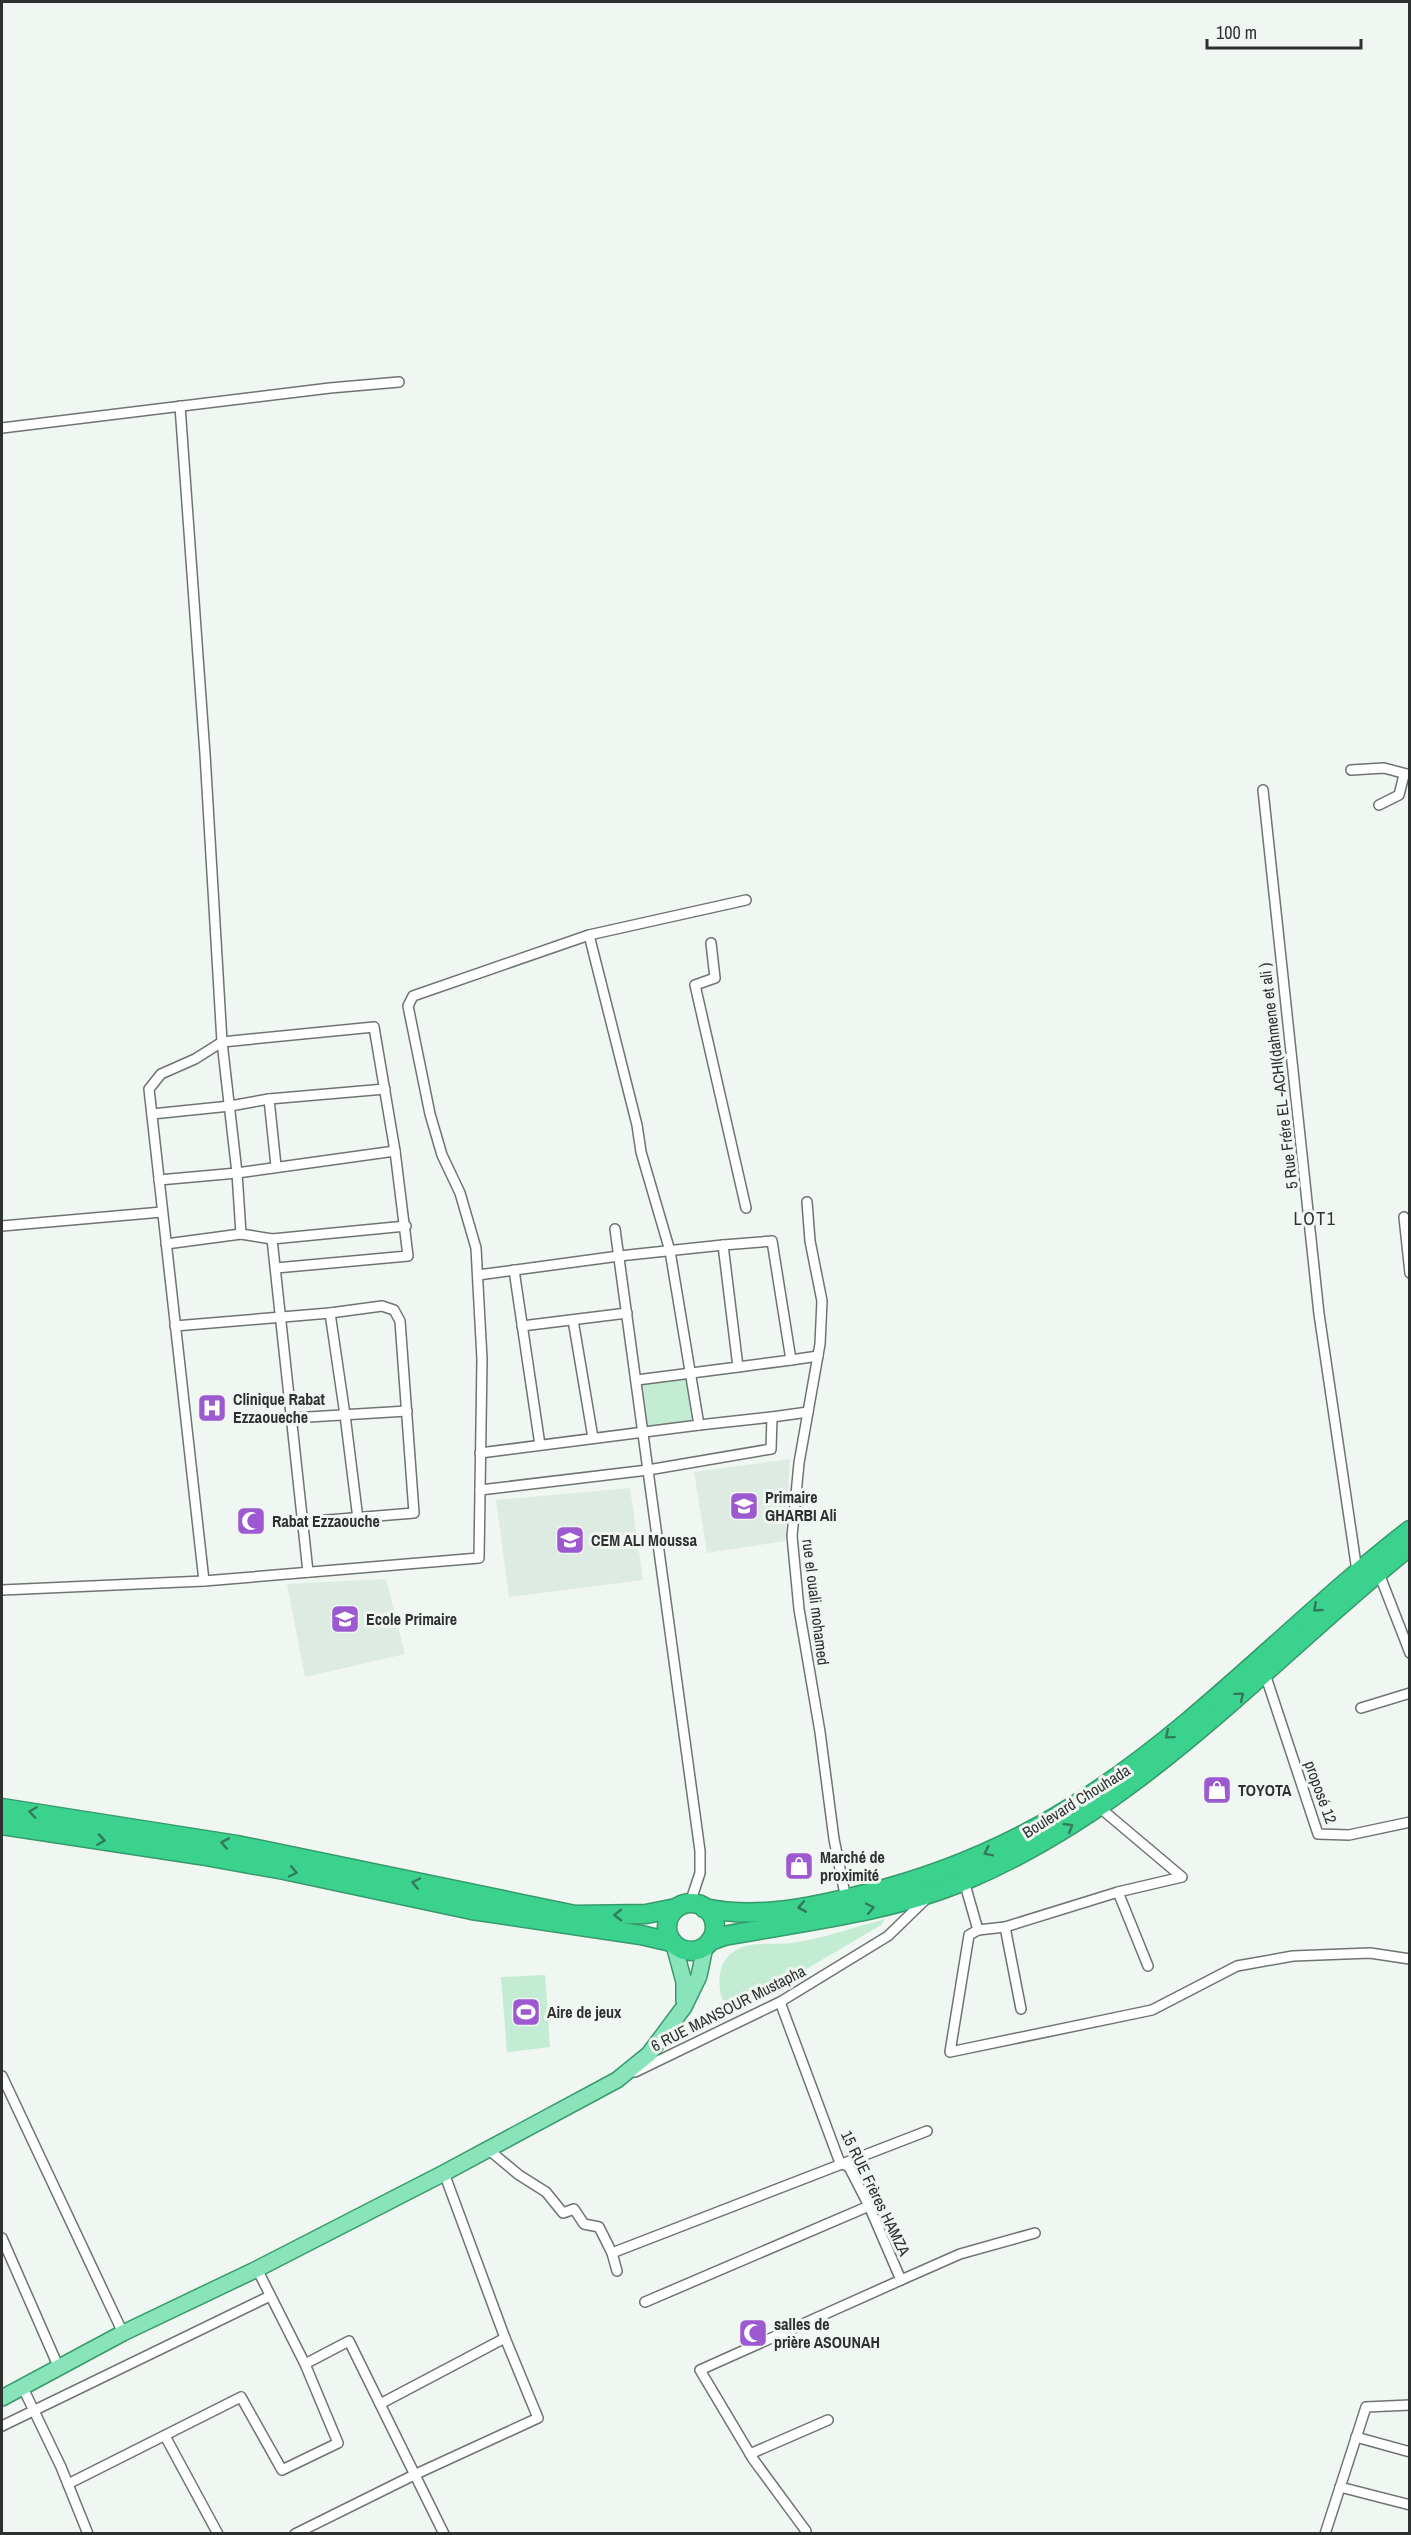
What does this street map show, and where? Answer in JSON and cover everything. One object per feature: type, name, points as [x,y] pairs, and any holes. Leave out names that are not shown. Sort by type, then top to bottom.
[{"type":"highway","name":"Boulevard Chouhada","points":[[2,1808],[237,1845],[575,1914],[646,1914],[690,1906],[746,1913],[774,1912],[846,1899],[892,1888],[960,1866],[1017,1838],[1089,1796],[1142,1758],[1215,1698],[1357,1571],[1376,1565],[1410,1530]]},
{"type":"highway","points":[[2,1825],[221,1859],[472,1910],[574,1927],[641,1935],[673,1943],[691,1952],[724,1936],[896,1903],[964,1881],[1023,1854],[1099,1807],[1192,1736],[1265,1674],[1376,1565],[1410,1546]]},
{"type":"highway","points":[[673,1943],[666,1928],[667,1920],[690,1906],[710,1913],[715,1927],[708,1944]]},
{"type":"main road","points":[[673,1943],[684,1982],[684,2007]]},
{"type":"main road","points":[[4,2393],[23,2388],[123,2333],[257,2269],[489,2150],[616,2080],[649,2054],[684,2007],[699,1976],[708,1944]]},
{"type":"street","points":[[2,428],[330,388],[399,382]]},
{"type":"street","points":[[180,406],[205,754],[222,1042],[237,1173],[241,1234]]},
{"type":"street","points":[[1351,770],[1384,768],[1407,775],[1399,795],[1379,805]]},
{"type":"street","name":"5 Rue Frére EL -ACHI(dahmene et ali )","points":[[1263,790],[1294,1100],[1319,1314],[1357,1571]]},
{"type":"street","points":[[2,1590],[204,1581],[478,1558],[482,1339],[478,1275],[473,1237],[460,1193],[442,1155],[430,1114],[408,1006],[412,996],[589,935],[746,900]]},
{"type":"street","points":[[589,935],[637,1125],[641,1152],[670,1251],[699,1425]]},
{"type":"street","points":[[711,943],[715,978],[695,985],[746,1208]]},
{"type":"street","points":[[204,1581],[149,1089],[161,1074],[195,1059],[222,1042],[374,1027],[395,1151],[408,1256],[276,1268]]},
{"type":"street","points":[[152,1114],[230,1106],[269,1099],[385,1089]]},
{"type":"street","points":[[269,1099],[276,1166]]},
{"type":"street","points":[[159,1180],[237,1173],[395,1151]]},
{"type":"street","name":"rue el ouali mohamed","points":[[807,1202],[810,1241],[822,1301],[818,1356],[799,1463],[792,1536],[799,1609],[822,1744],[834,1839],[846,1899]]},
{"type":"street","points":[[2,1226],[162,1212]]},
{"type":"street","points":[[1404,1217],[1410,1273]]},
{"type":"street","points":[[166,1244],[241,1234],[272,1239],[406,1226]]},
{"type":"street","points":[[615,1229],[700,1851],[700,1873],[690,1906]]},
{"type":"street","points":[[272,1239],[308,1572]]},
{"type":"street","points":[[478,1275],[619,1256],[772,1241],[791,1360]]},
{"type":"street","points":[[723,1245],[738,1367]]},
{"type":"street","points":[[514,1270],[540,1445]]},
{"type":"street","points":[[176,1326],[330,1313],[382,1306],[394,1311],[400,1321],[414,1513],[303,1522]]},
{"type":"street","points":[[330,1313],[358,1519]]},
{"type":"street","points":[[522,1326],[627,1313]]},
{"type":"street","points":[[573,1320],[593,1438]]},
{"type":"street","points":[[637,1380],[818,1356]]},
{"type":"street","points":[[292,1418],[407,1411]]},
{"type":"street","points":[[480,1452],[808,1412]]},
{"type":"street","points":[[480,1490],[648,1470],[771,1449],[772,1417]]},
{"type":"street","points":[[1376,1565],[1410,1653]]},
{"type":"street","name":"proposé 12","points":[[1265,1674],[1318,1834],[1349,1835],[1410,1822]]},
{"type":"street","points":[[1360,1708],[1410,1693]]},
{"type":"street","points":[[1099,1807],[1182,1877],[1118,1892],[1005,1927],[978,1930],[969,1935],[950,2052],[1152,2010],[1237,1965],[1293,1956],[1370,1953],[1410,1959]]},
{"type":"street","points":[[964,1881],[978,1930]]},
{"type":"street","name":"6 RUE MANSOUR Mustapha","points":[[616,2080],[780,2002],[888,1936],[934,1890]]},
{"type":"street","points":[[1118,1892],[1148,1966]]},
{"type":"street","points":[[1005,1927],[1021,2009]]},
{"type":"street","name":"15 RUE Frères HAMZA","points":[[780,2002],[840,2163],[849,2167],[869,2206],[901,2280],[700,2370],[750,2454],[806,2531]]},
{"type":"street","points":[[2,2076],[123,2333]]},
{"type":"street","points":[[612,2253],[927,2131]]},
{"type":"street","points":[[489,2150],[519,2175],[546,2192],[563,2213],[574,2209],[584,2224],[599,2227],[612,2253],[616,2271]]},
{"type":"street","points":[[295,2534],[315,2529],[414,2475],[538,2418],[505,2338],[444,2173]]},
{"type":"street","points":[[645,2302],[869,2206]]},
{"type":"street","points":[[901,2280],[960,2254],[1035,2233]]},
{"type":"street","points":[[2,2238],[59,2368]]},
{"type":"street","points":[[68,2484],[242,2397],[282,2470],[338,2443],[305,2364],[257,2269]]},
{"type":"street","points":[[2,2426],[270,2296]]},
{"type":"street","points":[[380,2404],[505,2338]]},
{"type":"street","points":[[305,2364],[349,2341],[444,2534]]},
{"type":"street","points":[[23,2388],[68,2484],[88,2534]]},
{"type":"street","points":[[1325,2534],[1365,2407],[1410,2405]]},
{"type":"street","points":[[750,2454],[828,2420]]},
{"type":"street","points":[[165,2436],[218,2534]]},
{"type":"street","points":[[1356,2437],[1410,2452]]},
{"type":"street","points":[[1340,2487],[1410,2505]]},
{"type":"shaded area","name":"Primaire GHARBI Ali","points":[[790,1459],[785,1541],[707,1553],[694,1472]]},
{"type":"shaded area","name":"CEM ALI Moussa","points":[[630,1488],[643,1580],[509,1597],[496,1500]]},
{"type":"shaded area","name":"Ecole Primaire","points":[[386,1579],[405,1654],[305,1677],[287,1584]]},
{"type":"green space","points":[[686,1376],[695,1422],[646,1428],[640,1382]]},
{"type":"green space","points":[[885,1919],[881,1925],[759,1997],[734,2005],[722,1999],[719,1978],[722,1966],[730,1955],[742,1947],[803,1941]]},
{"type":"green space","name":"Aire de jeux","points":[[545,1975],[550,2047],[507,2052],[501,1977]]},
{"type":"place","name":"Clinique Rabat Ezzaoueche","points":[[212,1408]]},
{"type":"place","name":"Primaire GHARBI Ali","points":[[744,1506]]},
{"type":"place","name":"Rabat Ezzaouche","points":[[251,1521]]},
{"type":"place","name":"CEM ALI Moussa","points":[[570,1540]]},
{"type":"place","name":"Ecole Primaire","points":[[345,1619]]},
{"type":"place","name":"TOYOTA","points":[[1217,1790]]},
{"type":"place","name":"Marché de proximité","points":[[799,1866]]},
{"type":"place","name":"Aire de jeux","points":[[526,2012]]},
{"type":"place","name":"salles de prière ASOUNAH","points":[[753,2333]]},
{"type":"district","name":"LOT1","points":[[1315,1218]]}]
